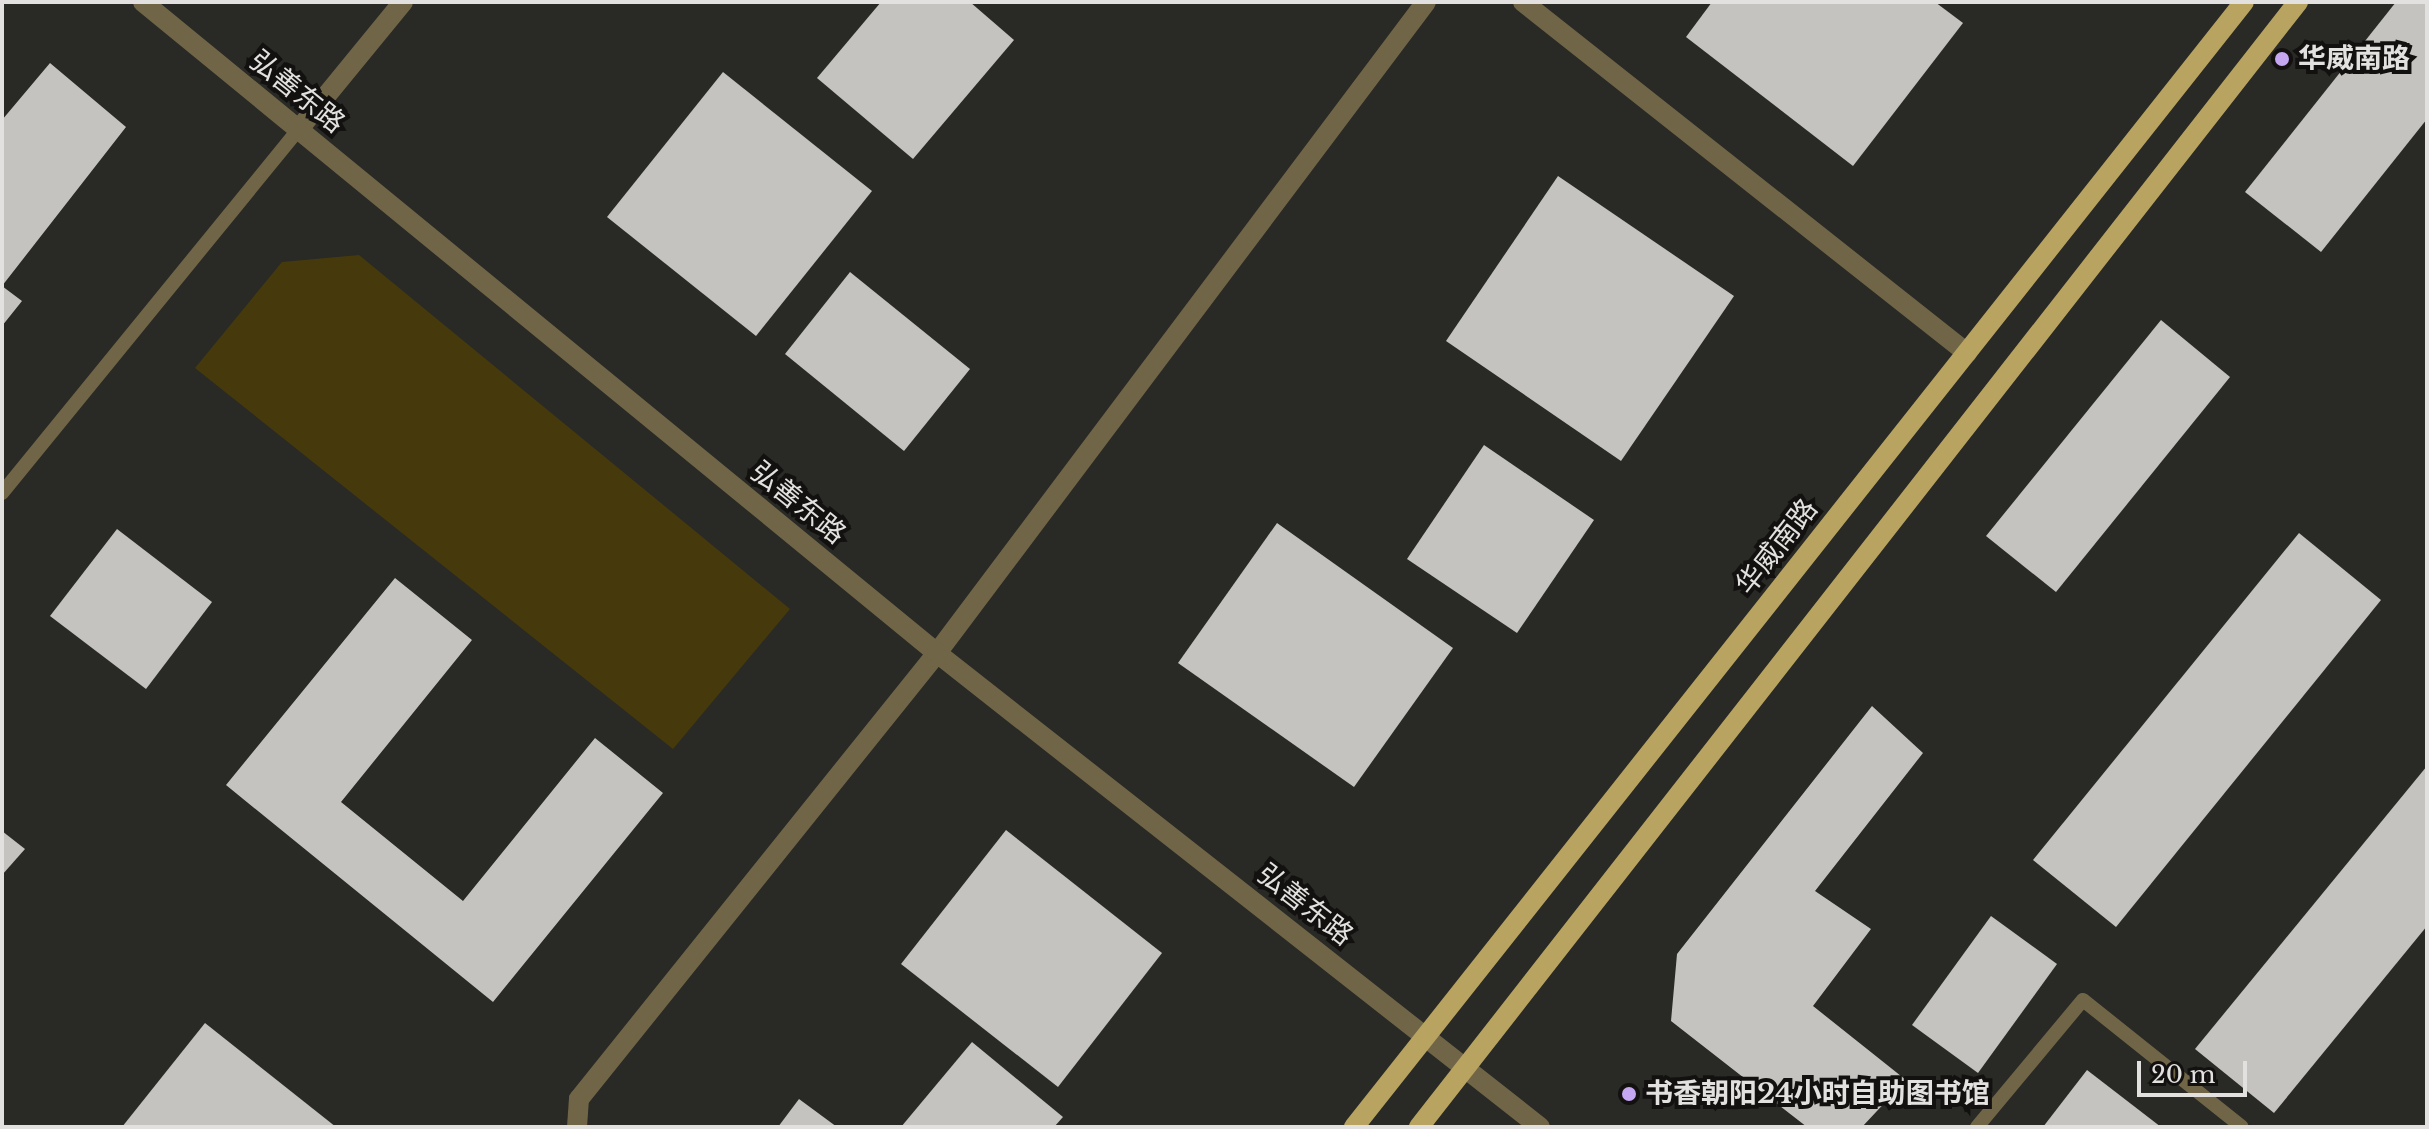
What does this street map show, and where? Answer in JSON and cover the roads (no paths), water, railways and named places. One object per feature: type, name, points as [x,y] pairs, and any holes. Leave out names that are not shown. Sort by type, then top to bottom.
[{"type":"main road","name":"华威南路","points":[[1354,1127],[2244,2]]},
{"type":"main road","points":[[1419,1127],[2298,2]]},
{"type":"street","name":"弘善东路","points":[[143,2],[937,653],[1427,1035],[1540,1127]]},
{"type":"street","points":[[299,129],[403,2]]},
{"type":"street","points":[[577,1127],[579,1099],[937,653],[1426,2]]},
{"type":"street","points":[[1523,2],[1967,353]]},
{"type":"lane","points":[[2,493],[299,129]]},
{"type":"lane","points":[[1977,1127],[2083,1000],[2242,1127]]},
{"type":"place","name":"华威南路","points":[[2282,59]]},
{"type":"place","name":"书香朝阳24小时自助图书馆","points":[[1629,1094]]}]
